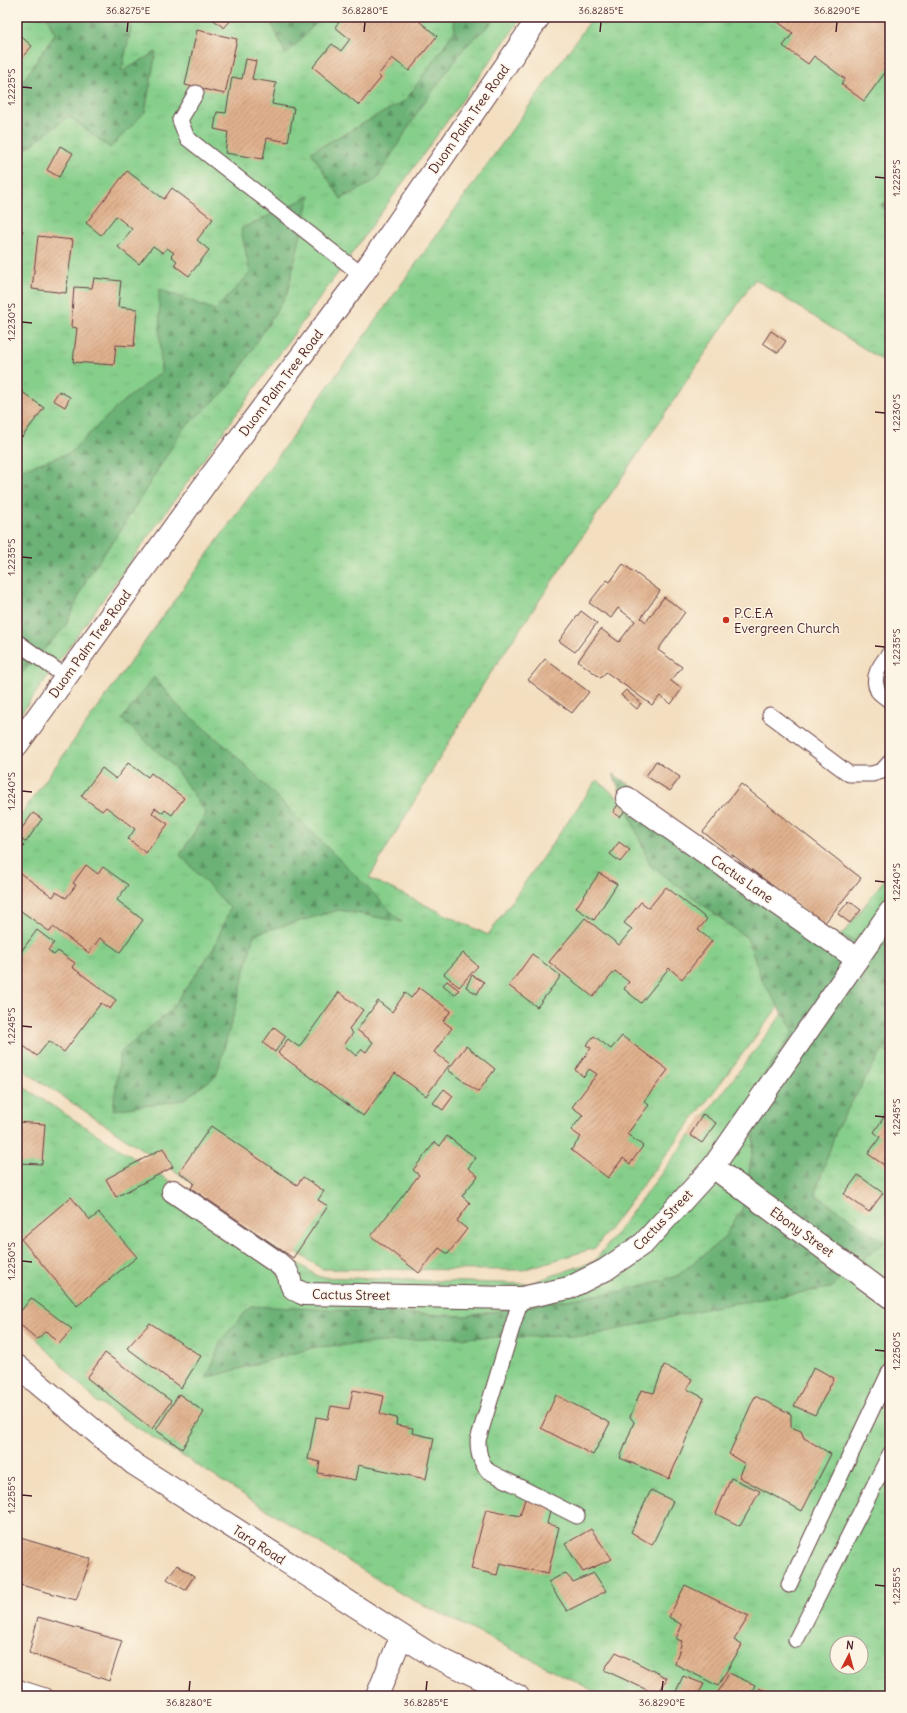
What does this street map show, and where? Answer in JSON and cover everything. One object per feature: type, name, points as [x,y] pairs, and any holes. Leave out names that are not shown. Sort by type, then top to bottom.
[{"type":"street","name":"Duom Palm Tree Road","points":[[17,745],[211,476],[362,275],[540,17]]},
{"type":"street","name":"Cactus Lane","points":[[627,798],[857,959]]},
{"type":"street","name":"Cactus Street","points":[[173,1191],[278,1263],[288,1274],[289,1283],[293,1289],[304,1294],[521,1298],[570,1288],[605,1270],[644,1242],[713,1167],[890,912]]},
{"type":"street","name":"Ebony Street","points":[[713,1167],[890,1297]]},
{"type":"street","name":"Tara Road","points":[[17,1366],[134,1464],[401,1637],[430,1654],[518,1696]]},
{"type":"street","points":[[377,1696],[401,1637]]},
{"type":"lane","points":[[196,93],[180,120],[187,138],[362,275]]},
{"type":"lane","points":[[17,642],[66,677]]},
{"type":"lane","points":[[890,653],[878,669],[876,680],[878,691],[890,701]]},
{"type":"lane","points":[[770,715],[849,774],[872,774],[882,771],[890,762]]},
{"type":"lane","points":[[521,1298],[478,1440],[478,1454],[482,1464],[488,1471],[577,1516]]},
{"type":"lane","points":[[789,1585],[890,1371]]},
{"type":"lane","points":[[796,1640],[890,1454]]},
{"type":"lane","points":[[17,1687],[45,1696]]},
{"type":"green space","points":[[17,17],[522,17],[17,719]]},
{"type":"green space","points":[[47,17],[134,17],[121,72],[156,52],[145,112],[110,148],[69,116],[17,156],[17,90],[55,34]]},
{"type":"green space","points":[[269,17],[319,17],[318,21],[286,55]]},
{"type":"green space","points":[[453,17],[498,17],[464,48],[419,110],[376,180],[341,199],[311,152],[406,100],[455,30]]},
{"type":"green space","points":[[593,17],[890,17],[890,365],[755,279],[484,683],[369,878],[488,935],[597,780],[813,961],[595,1248],[522,1270],[322,1269],[17,1066],[17,820]]},
{"type":"green space","points":[[310,196],[287,294],[228,388],[183,429],[118,534],[87,578],[65,627],[17,678],[17,471],[70,453],[120,404],[161,372],[159,289],[215,310],[250,273],[241,229]]},
{"type":"green space","points":[[890,200],[890,214],[880,205]]},
{"type":"green space","points":[[154,677],[178,706],[233,753],[402,922],[339,910],[254,934],[238,999],[216,1076],[183,1100],[113,1110],[120,1053],[170,1011],[214,948],[230,908],[180,855],[206,813],[174,767],[122,719]]},
{"type":"green space","points":[[613,774],[638,790],[768,909],[857,941],[890,897],[890,1054],[882,1050],[837,1128],[815,1194],[884,1242],[831,1288],[718,1306],[589,1336],[438,1338],[316,1347],[207,1378],[222,1339],[251,1306],[466,1316],[622,1291],[677,1276],[723,1239],[743,1207],[752,1154],[759,1082],[794,1031],[762,980],[747,938],[650,865]]},
{"type":"green space","points":[[890,872],[890,1696],[604,1696],[394,1590],[97,1402],[17,1318],[17,1083],[319,1277],[528,1284],[595,1261]]},
{"type":"building","points":[[210,17],[228,17],[231,20],[224,28]]},
{"type":"building","points":[[343,17],[422,17],[419,21],[437,36],[409,71],[392,58],[378,75],[381,78],[359,105],[313,67],[332,44],[341,51],[350,39],[335,27]]},
{"type":"building","points":[[771,17],[890,17],[890,66],[864,101],[841,84],[845,79],[814,56],[808,64],[783,46],[793,33]]},
{"type":"building","points":[[197,30],[237,39],[225,94],[185,85]]},
{"type":"building","points":[[17,33],[32,46],[17,63]]},
{"type":"building","points":[[246,59],[256,61],[252,79],[276,83],[272,104],[294,108],[288,142],[267,138],[263,159],[225,153],[228,132],[214,129],[217,112],[226,113],[232,77],[242,79]]},
{"type":"building","points":[[60,146],[73,153],[59,177],[47,170]]},
{"type":"building","points":[[127,171],[164,199],[172,188],[213,219],[197,240],[209,250],[189,276],[174,265],[177,261],[171,256],[174,253],[167,248],[163,253],[153,246],[139,264],[118,247],[132,229],[116,216],[101,235],[86,223]]},
{"type":"building","points":[[17,227],[23,231],[17,240]]},
{"type":"building","points":[[38,236],[73,240],[66,293],[32,289]]},
{"type":"building","points":[[94,278],[121,281],[118,307],[137,309],[134,346],[116,345],[114,365],[73,362],[77,328],[71,327],[74,287],[92,288]]},
{"type":"building","points":[[771,331],[786,341],[778,353],[763,343]]},
{"type":"building","points":[[17,388],[44,408],[22,437],[17,433]]},
{"type":"building","points":[[59,391],[70,397],[65,407],[53,400]]},
{"type":"building","points":[[623,564],[660,591],[641,618],[646,622],[664,597],[685,612],[658,650],[682,667],[671,681],[682,689],[671,704],[660,696],[652,705],[606,672],[601,678],[578,661],[601,629],[619,642],[635,621],[618,608],[611,618],[589,603],[607,580],[610,582]]},
{"type":"building","points":[[581,611],[597,623],[575,652],[559,641]]},
{"type":"building","points":[[545,659],[589,692],[572,713],[528,680]]},
{"type":"building","points":[[626,690],[641,703],[637,709],[621,695]]},
{"type":"building","points":[[656,761],[680,777],[670,791],[646,776]]},
{"type":"building","points":[[128,763],[148,777],[151,773],[184,798],[172,815],[165,810],[163,813],[155,808],[152,813],[168,824],[146,853],[128,839],[135,829],[106,807],[102,811],[81,796],[102,768],[116,779]]},
{"type":"building","points":[[741,784],[861,878],[823,925],[703,832]]},
{"type":"building","points":[[619,803],[627,808],[620,817],[613,812]]},
{"type":"building","points":[[33,813],[42,819],[26,842],[17,835]]},
{"type":"building","points":[[17,841],[24,846],[21,850],[17,847]]},
{"type":"building","points":[[619,842],[630,850],[620,862],[610,854]]},
{"type":"building","points":[[86,865],[98,874],[103,867],[128,885],[117,900],[143,920],[120,952],[100,938],[89,953],[53,927],[50,932],[17,908],[17,871],[53,897],[56,892],[66,898],[76,885],[73,883]]},
{"type":"building","points":[[599,873],[617,884],[594,920],[576,908]]},
{"type":"building","points":[[666,887],[707,919],[698,930],[712,941],[682,979],[669,968],[641,1003],[624,989],[629,982],[615,971],[593,997],[549,962],[585,918],[619,945],[632,929],[624,923],[641,902],[649,908]]},
{"type":"building","points":[[849,901],[861,910],[850,923],[838,914]]},
{"type":"building","points":[[37,930],[54,943],[48,950],[54,955],[58,951],[75,963],[72,967],[116,1000],[110,1009],[101,1003],[64,1052],[49,1041],[37,1056],[17,1041],[17,1031],[22,1023],[17,1019],[17,991],[19,989],[17,987],[17,957]]},
{"type":"building","points":[[463,953],[478,966],[459,987],[444,974]]},
{"type":"building","points":[[532,954],[561,976],[537,1007],[509,986]]},
{"type":"building","points":[[472,975],[484,982],[477,994],[466,987]]},
{"type":"building","points":[[447,981],[459,990],[455,995],[443,985]]},
{"type":"building","points":[[419,988],[451,1011],[443,1021],[452,1028],[434,1052],[450,1064],[426,1096],[395,1073],[363,1116],[278,1053],[288,1039],[299,1047],[339,992],[363,1010],[349,1029],[353,1033],[344,1045],[356,1056],[362,1049],[366,1052],[373,1042],[357,1030],[378,1001],[392,1012],[405,993],[411,998]]},
{"type":"building","points":[[274,1027],[286,1036],[275,1052],[263,1043]]},
{"type":"building","points":[[594,1036],[611,1049],[622,1036],[668,1070],[644,1101],[649,1105],[627,1134],[643,1146],[630,1164],[623,1158],[608,1178],[571,1150],[581,1137],[571,1130],[583,1115],[572,1107],[597,1074],[589,1069],[584,1077],[575,1070],[591,1048],[586,1045]]},
{"type":"building","points":[[466,1046],[495,1069],[478,1092],[448,1070]]},
{"type":"building","points":[[444,1089],[453,1096],[443,1110],[433,1103]]},
{"type":"building","points":[[17,1095],[20,1095],[18,1122],[17,1121]]},
{"type":"building","points":[[890,1108],[890,1169],[868,1154],[880,1137],[874,1132]]},
{"type":"building","points":[[703,1114],[716,1123],[702,1143],[690,1135]]},
{"type":"building","points":[[17,1122],[45,1124],[42,1164],[17,1163]]},
{"type":"building","points":[[211,1126],[297,1185],[303,1177],[324,1191],[318,1200],[328,1206],[293,1258],[191,1188],[194,1183],[179,1172]]},
{"type":"building","points":[[447,1136],[476,1158],[468,1168],[478,1176],[462,1196],[470,1203],[457,1221],[467,1229],[448,1254],[439,1248],[419,1273],[371,1236],[419,1175],[413,1170],[435,1142],[440,1146]]},
{"type":"building","points":[[163,1148],[173,1167],[116,1197],[106,1179]]},
{"type":"building","points":[[858,1175],[883,1193],[869,1212],[844,1194]]},
{"type":"building","points":[[71,1197],[90,1220],[99,1213],[137,1257],[77,1306],[21,1239]]},
{"type":"building","points":[[31,1298],[72,1329],[59,1344],[46,1331],[37,1339],[17,1322],[17,1316]]},
{"type":"building","points":[[150,1323],[201,1356],[181,1388],[127,1348]]},
{"type":"building","points":[[105,1353],[171,1401],[152,1429],[87,1378]]},
{"type":"building","points":[[664,1365],[692,1379],[687,1389],[704,1398],[669,1479],[620,1458],[634,1422],[630,1417],[641,1390],[654,1393]]},
{"type":"building","points":[[814,1367],[834,1378],[815,1415],[794,1406]]},
{"type":"building","points":[[353,1390],[384,1396],[380,1414],[397,1418],[396,1425],[413,1428],[412,1433],[434,1438],[426,1479],[358,1465],[355,1480],[318,1473],[320,1462],[308,1459],[316,1417],[328,1419],[331,1406],[349,1409]]},
{"type":"building","points":[[179,1394],[204,1412],[182,1449],[156,1430]]},
{"type":"building","points":[[556,1395],[610,1423],[593,1455],[541,1428]]},
{"type":"building","points":[[755,1396],[791,1414],[791,1427],[801,1431],[804,1438],[831,1454],[802,1511],[739,1477],[745,1464],[729,1454]]},
{"type":"building","points":[[731,1478],[760,1491],[740,1526],[716,1514]]},
{"type":"building","points":[[651,1490],[673,1501],[652,1545],[631,1532]]},
{"type":"building","points":[[525,1499],[551,1506],[547,1524],[559,1527],[548,1574],[500,1563],[497,1575],[471,1569],[486,1509],[520,1516]]},
{"type":"building","points":[[591,1529],[612,1559],[583,1572],[565,1544]]},
{"type":"building","points":[[17,1537],[91,1559],[76,1600],[17,1584]]},
{"type":"building","points":[[177,1565],[194,1576],[185,1590],[167,1579]]},
{"type":"building","points":[[565,1573],[573,1582],[594,1573],[606,1591],[567,1611],[548,1582]]},
{"type":"building","points":[[685,1585],[749,1616],[734,1640],[742,1645],[718,1686],[675,1664],[682,1641],[676,1639],[682,1625],[669,1617]]},
{"type":"building","points":[[38,1617],[122,1641],[109,1681],[29,1653]]},
{"type":"building","points":[[616,1652],[667,1678],[658,1695],[604,1670]]},
{"type":"building","points":[[729,1673],[755,1685],[750,1696],[716,1696]]},
{"type":"building","points":[[683,1676],[704,1684],[699,1693],[703,1696],[674,1696]]},
{"type":"building","points":[[759,1688],[775,1696],[755,1696]]},
{"type":"place","name":"P.C.E.A Evergreen Church","points":[[726,620]]}]
